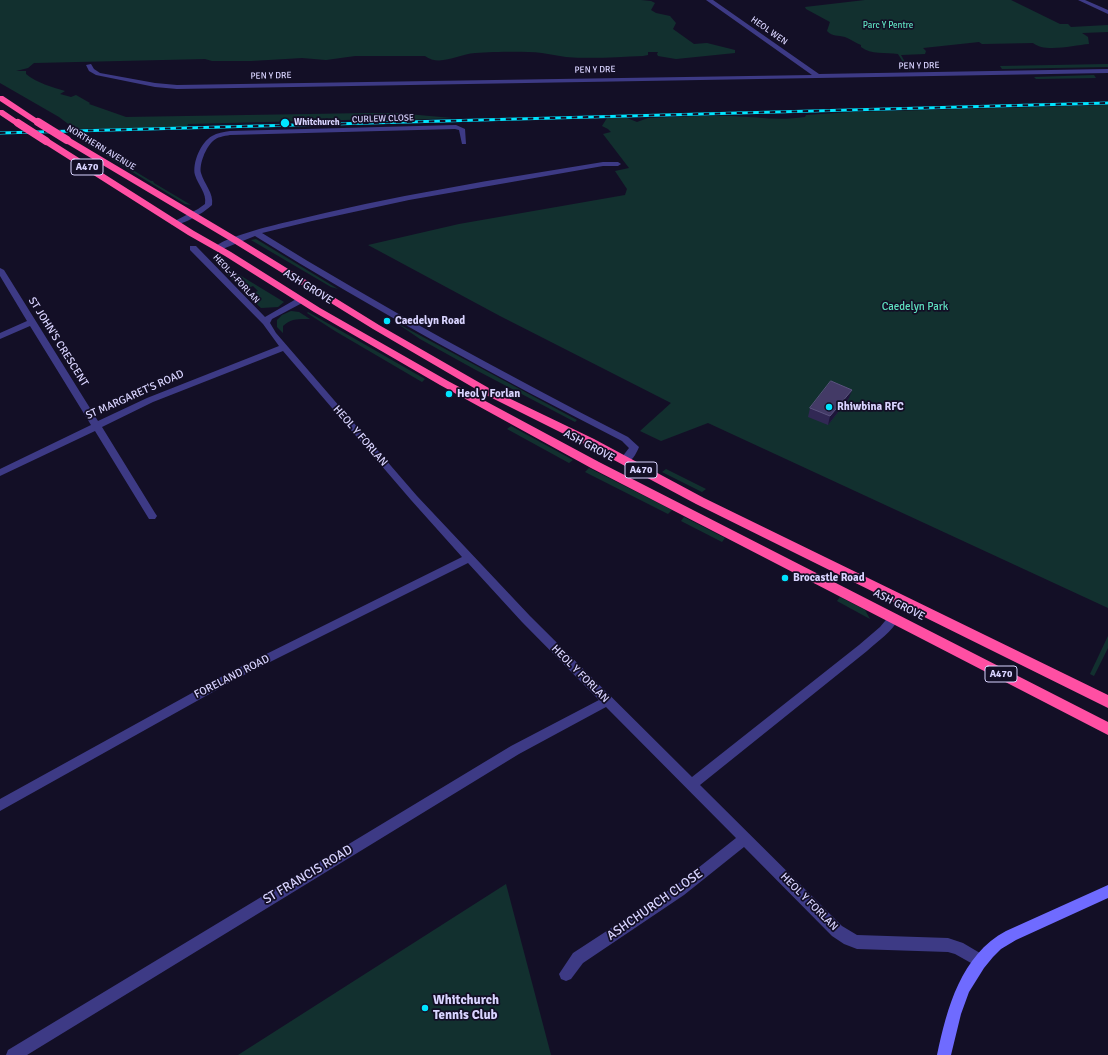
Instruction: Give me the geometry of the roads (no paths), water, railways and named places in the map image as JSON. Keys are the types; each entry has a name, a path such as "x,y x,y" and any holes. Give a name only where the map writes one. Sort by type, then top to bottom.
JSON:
{"highway":[{"name":"NORTHERN AVENUE","path":"0,98 193,215"},
{"name":"A470","path":"0,112 175,223"},
{"name":"ASH GROVE","path":"193,215 466,379 700,501 852,578 1108,702"},
{"name":"ASH GROVE","path":"175,223 365,338 515,422 1108,729"}],"street":[{"name":"HEOL WEN","path":"709,0 819,77"},
{"path":"1081,0 1108,12"},
{"name":"PEN Y DRE","path":"88,65 91,70 98,74 155,85 177,87 568,79 819,77 1108,71"},
{"name":"CURLEW CLOSE","path":"175,223 204,209 209,202 209,198 198,176 197,168 207,141 216,136 230,133 456,127 462,129 464,143"},
{"path":"217,248 235,240 284,225 418,195 603,164 618,164"},
{"name":"ASH GROVE","path":"256,233 308,266 401,320 626,439 634,447 631,454 624,461"},
{"name":"HEOL-Y-FORLAN","path":"193,248 266,324"},
{"name":"ST JOHN'S CRESCENT","path":"0,270 152,516"},
{"path":"266,324 271,316 301,300"},
{"path":"0,336 32,322"},
{"name":"HEOL Y FORLAN","path":"266,324 414,498 526,619 837,931 849,939 857,942 948,945 958,948 980,961"},
{"name":"ST MARGARET'S ROAD","path":"0,473 96,425 177,388 284,347"},
{"name":"FORELAND ROAD","path":"0,805 234,675 469,558"},
{"path":"691,785 863,648 884,630 894,618"},
{"name":"ST FRANCIS ROAD","path":"13,1055 508,754 607,701"},
{"name":"ASHCHURCH CLOSE","path":"566,974 578,958 700,875 745,838"},
{"path":"944,1055 950,1026 958,1000 968,979 980,961 995,945 1012,935 1108,891"}],"railway":[{"path":"0,133 1108,103"}],"place":[{"name":"Whitchurch","path":"285,123"},
{"name":"Caedelyn Road","path":"387,321"},
{"name":"Heol y Forlan","path":"449,394"},
{"name":"Rhiwbina RFC","path":"829,407"},
{"name":"Brocastle Road","path":"785,578"},
{"name":"Whitchurch Tennis Club","path":"425,1008"}],"park label":[{"name":"Parc Y Pentre","path":"888,26"},
{"name":"Caedelyn Park","path":"915,307"}]}
